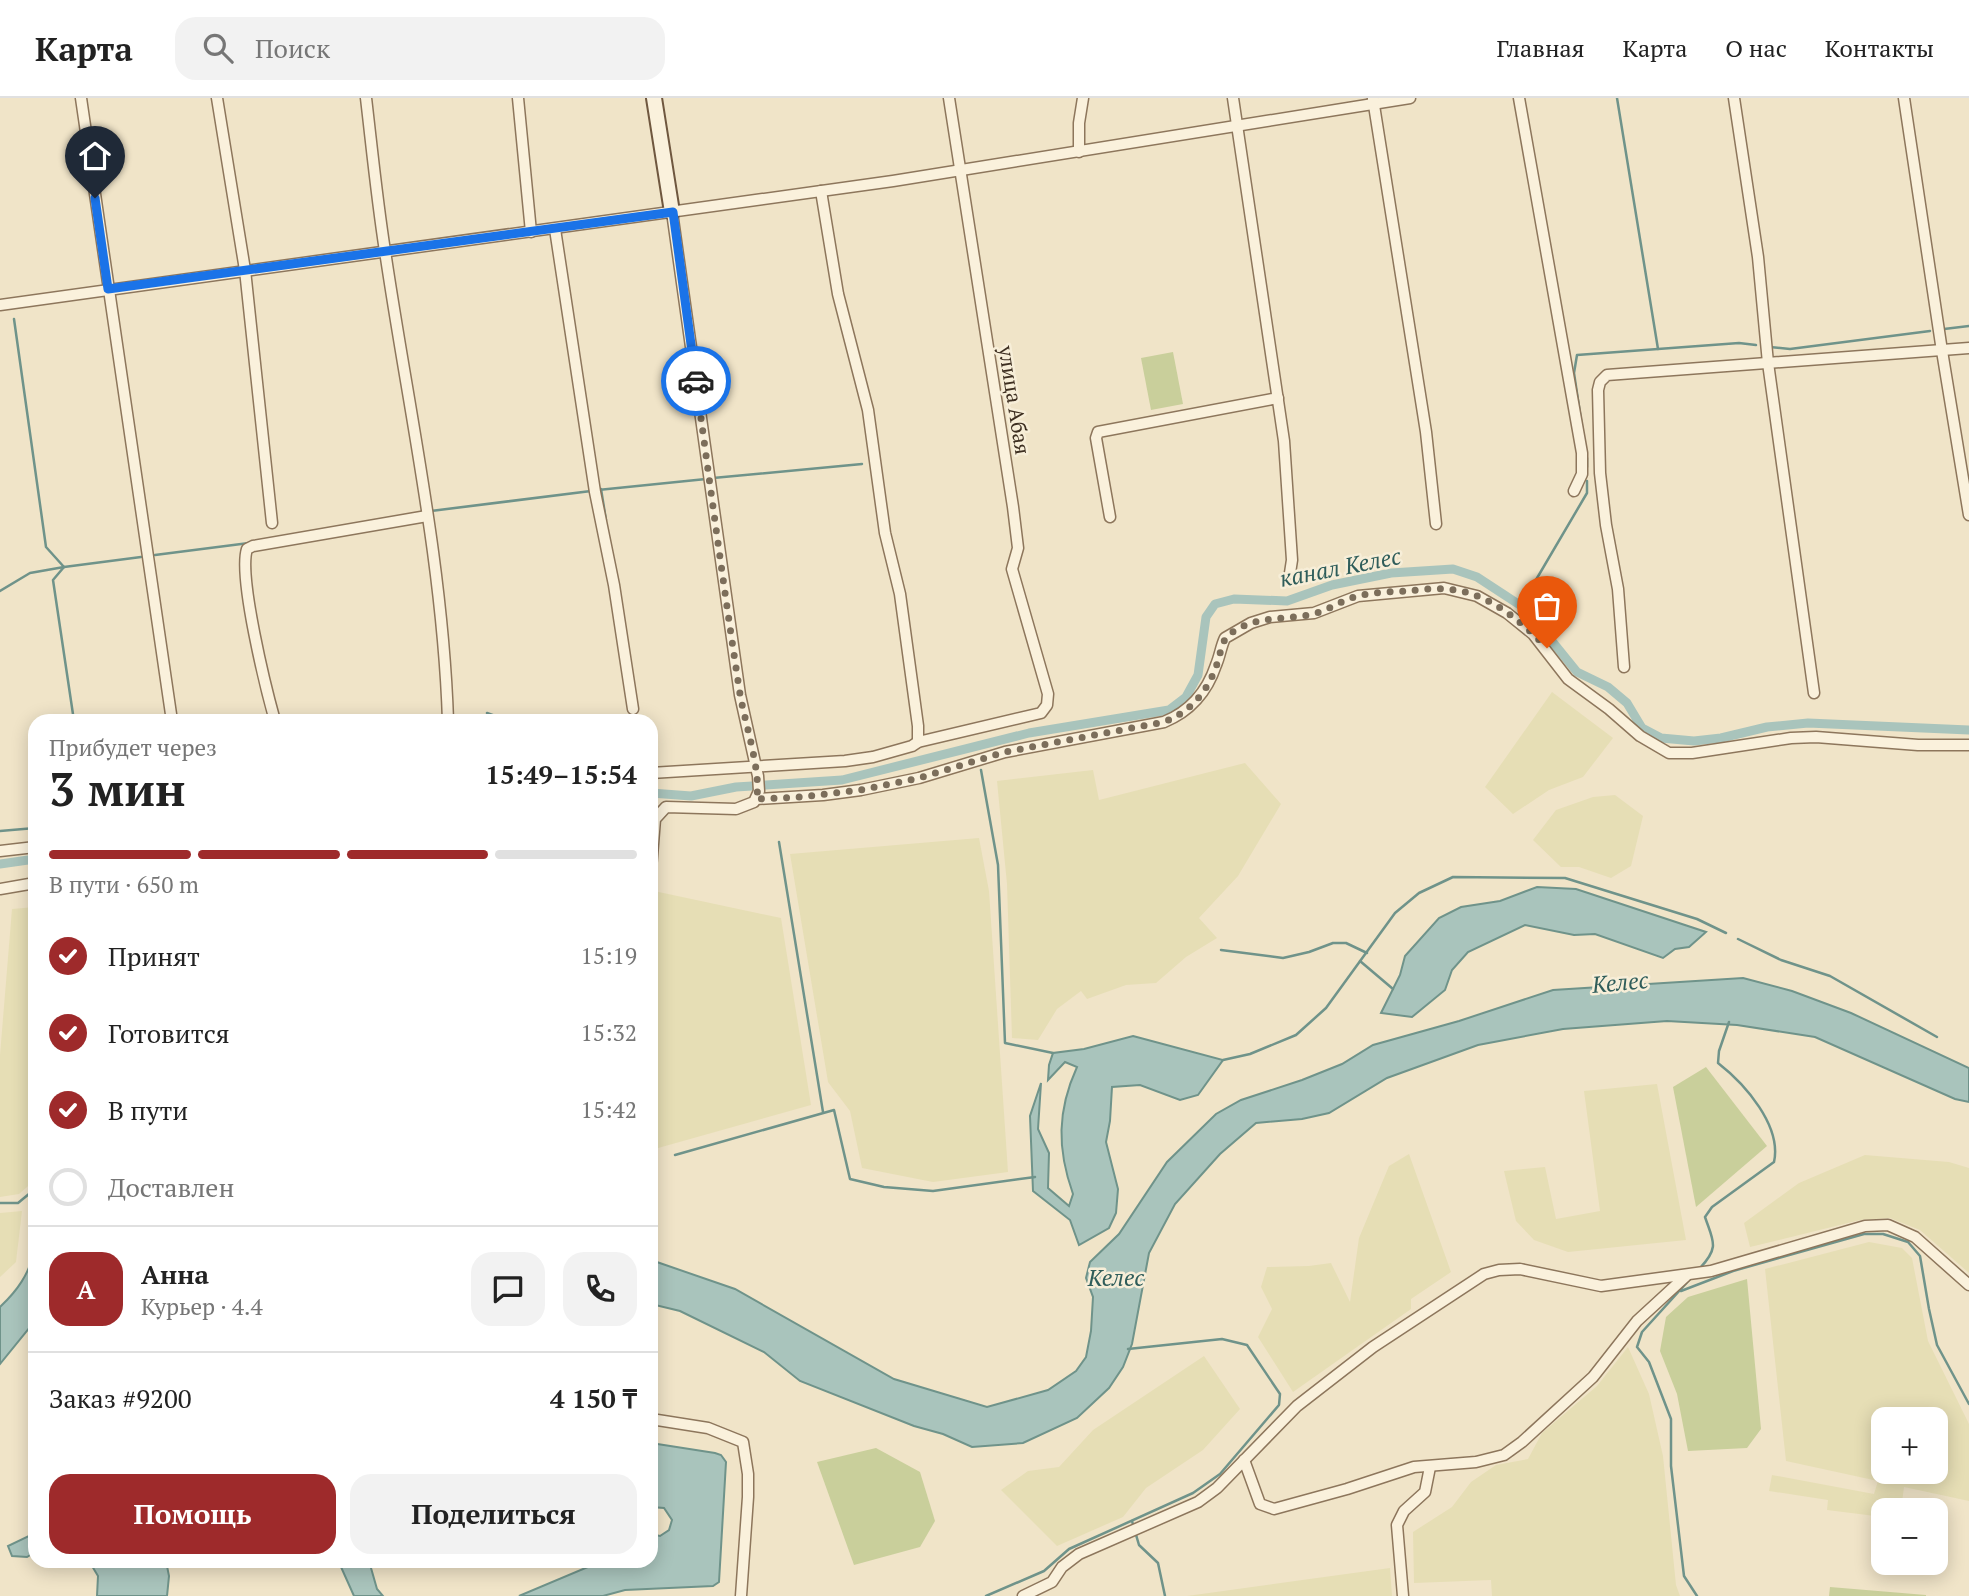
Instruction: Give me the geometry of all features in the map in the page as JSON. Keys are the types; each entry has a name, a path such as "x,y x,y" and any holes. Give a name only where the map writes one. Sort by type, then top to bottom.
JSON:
{"main road":[{"path":"654,98 673,212"}],"street":[{"path":"81,98 171,714"},
{"path":"217,98 245,270 272,523"},
{"path":"366,98 385,251 427,512 441,628 447,714"},
{"path":"518,98 531,232"},
{"name":"улица Абая","path":"918,742 1041,713 1048,703 1048,694 1012,569 1018,554 1017,535 949,98"},
{"path":"1080,152 1079,123 1083,98"},
{"path":"1233,98 1278,398 1287,484 1292,560 1290,573"},
{"path":"0,305 961,171 1237,127 1373,101 1410,98"},
{"path":"1519,98 1577,415 1582,474 1574,491"},
{"path":"1734,98 1758,257 1768,363 1814,693"},
{"path":"1904,98 1941,351 1969,515"},
{"path":"1373,101 1418,382 1436,524"},
{"path":"658,773 757,771 845,761 873,757 918,742 900,594 885,533 868,410 838,294 821,191"},
{"path":"658,806 736,808 750,805 758,795 757,771 740,695 673,212"},
{"path":"555,229 595,489 612,574 633,709"},
{"path":"1624,667 1618,589 1600,473 1598,400 1602,377 1969,348"},
{"path":"1110,517 1098,432 1278,398"},
{"path":"1582,474 1600,473"},
{"path":"273,714 253,623 246,575 247,549 427,512"},
{"path":"758,795 812,796 861,790 919,778 1005,752 1164,722 1181,714 1202,695 1209,685 1225,638 1251,623 1270,617 1314,614 1358,596 1444,589 1477,596 1507,613 1534,634 1568,679 1640,736 1670,753 1692,753 1791,738 1816,737 1918,745 1969,745"},
{"path":"658,816 666,807"},
{"path":"0,851 28,848"},
{"path":"0,889 28,884"},
{"path":"1023,1596 1052,1582 1062,1567 1079,1554 1198,1502 1217,1488 1297,1406 1373,1347 1484,1274 1520,1269 1601,1286 1686,1276 1866,1226 1888,1225 1915,1237 1969,1285"},
{"path":"1244,1460 1260,1504 1274,1509 1347,1489 1414,1466 1476,1462 1504,1455 1593,1377 1637,1321 1686,1276"},
{"path":"658,1420 708,1428 743,1442 748,1497 739,1593"},
{"path":"1403,1596 1397,1525 1404,1511 1425,1492 1430,1467"}],"shaded area":[{"path":"1552,692 1613,738 1583,777 1549,790 1513,814 1485,787"},
{"path":"1245,763 1281,804 1238,876 1199,918 1217,938 1186,957 1156,983 1126,985 1087,999 1081,991 1057,1009 1038,1040 1012,1038 1007,884 997,781 1093,770 1099,800"},
{"path":"1615,795 1643,816 1631,866 1611,878 1579,867 1561,867 1533,840 1556,810 1593,797"},
{"path":"979,838 989,891 1008,1172 933,1182 862,1168 850,1111 828,1082 790,854"},
{"path":"658,892 781,918 811,1105 658,1148"},
{"path":"28,908 28,1186 19,1194 0,1197 0,1055 12,909"},
{"path":"1657,1084 1686,1240 1568,1252 1534,1240 1516,1221 1504,1171 1545,1167 1556,1219 1600,1211 1584,1091"},
{"path":"1409,1154 1451,1272 1411,1299 1411,1309 1293,1392 1258,1337 1272,1309 1261,1287 1267,1267 1331,1263 1350,1302 1359,1238 1389,1166"},
{"path":"1865,1155 1949,1162 1969,1168 1969,1273 1920,1230 1890,1218 1860,1220 1750,1247 1744,1223 1799,1183"},
{"path":"22,1211 16,1262 0,1277 0,1213"},
{"path":"1869,1242 1902,1248 1912,1258 1928,1341 1969,1424 1969,1501 1904,1487 1903,1498 1871,1498 1871,1516 1827,1510 1828,1500 1769,1491 1772,1475 1874,1494 1877,1484 1948,1484 1948,1407 1871,1407 1871,1479 1786,1461 1765,1269"},
{"path":"1628,1347 1649,1394 1663,1456 1676,1585 1680,1596 1492,1596 1491,1580 1414,1583 1413,1532 1452,1507 1471,1482 1496,1465 1528,1459 1542,1433 1597,1386"},
{"path":"1204,1356 1240,1409 1203,1450 1146,1488 1123,1517 1057,1546 1001,1490 1028,1471 1059,1467 1093,1430"},
{"path":"1390,1568 1392,1596 1187,1596 1295,1581"}],"green space":[{"path":"1173,352 1183,404 1151,410 1141,358"},
{"path":"1706,1067 1767,1146 1696,1207 1673,1087"},
{"path":"1747,1279 1761,1429 1747,1448 1688,1451 1677,1394 1660,1351 1666,1317 1688,1297"},
{"path":"876,1448 920,1472 935,1521 920,1547 854,1565 817,1462"},
{"path":"1830,1587 1926,1595 1926,1596 1829,1596"}],"water":[{"path":"1537,887 1576,889 1706,932 1689,947 1675,949 1663,958 1595,934 1574,935 1525,925 1468,952 1452,970 1445,990 1412,1017 1381,1013 1400,975 1405,956 1439,918 1461,907 1500,901"},
{"name":"Келес","path":"1743,978 1792,991 1851,1013 1969,1068 1969,1102 1955,1099 1815,1037 1737,1025 1667,1021 1563,1029 1478,1045 1387,1078 1329,1113 1302,1119 1256,1123 1220,1154 1175,1204 1149,1253 1132,1344 1123,1367 1109,1388 1077,1418 1023,1443 972,1447 943,1434 914,1426 800,1381 764,1352 680,1311 658,1306 658,1262 735,1289 894,1379 987,1407 1048,1390 1076,1371 1086,1357 1093,1297 1086,1278 1090,1262 1119,1234 1167,1162 1216,1114 1241,1100 1342,1064 1373,1045 1459,1021 1553,990"},
{"path":"1133,1036 1223,1060 1198,1095 1180,1100 1140,1085 1112,1087 1106,1142 1118,1189 1116,1213 1109,1228 1079,1245 1070,1220 1033,1191 1030,1116 1041,1083 1038,1129 1049,1153 1048,1188 1069,1206 1073,1194 1064,1161 1062,1130 1066,1099 1077,1067 1065,1062 1048,1080 1053,1053 1084,1049"},
{"path":"28,1269 28,1330 0,1364 0,1307 22,1282"},
{"path":"658,1444 721,1455 726,1462 719,1582 713,1586 625,1590 603,1596 519,1596 585,1568 658,1568 658,1536 669,1530 672,1520 664,1508 658,1508"},
{"path":"28,1536 28,1556 12,1556 8,1546"},
{"path":"93,1568 167,1568 167,1596 97,1596 98,1576"},
{"path":"341,1568 371,1568 377,1589 383,1596 354,1596"}],"waterway":[{"path":"1617,98 1658,349"},
{"path":"14,319 46,547 64,567"},
{"path":"1944,329 1969,326"},
{"path":"1770,347 1790,349 1930,331"},
{"path":"1582,427 1574,373 1577,355 1739,343 1756,345"},
{"path":"1587,458 1587,467"},
{"path":"713,478 862,464"},
{"path":"598,490 706,479"},
{"path":"1526,609 1530,590 1587,493 1587,481"},
{"path":"601,489 606,520"},
{"path":"431,511 591,491"},
{"path":"155,555 249,543"},
{"path":"73,714 53,580 64,567 141,557"},
{"path":"0,591 30,573 64,567"},
{"name":"канал Келес","path":"658,794 691,796 736,787 842,780 1029,733 1169,710 1186,697 1198,675 1206,617 1215,604 1234,599 1287,601 1332,585 1391,573 1453,569 1477,577 1526,609 1577,672 1608,687 1627,703 1642,728 1661,738 1694,741 1721,738 1767,727 1808,723 1969,730"},
{"path":"981,770 998,865 1005,1043 1053,1053"},
{"path":"0,831 28,829"},
{"path":"779,842 823,1112"},
{"name":"канал Келес","path":"0,864 28,860"},
{"path":"1223,1060 1250,1054 1296,1035 1326,1008 1395,913 1419,893 1453,877 1565,878 1697,919 1726,933"},
{"path":"1738,939 1781,960 1830,976 1937,1037"},
{"path":"1221,950 1283,958 1333,943 1346,943 1367,953"},
{"path":"1360,961 1393,989"},
{"path":"1700,1268 1710,1255 1713,1244 1705,1217 1712,1207 1774,1162 1775,1148 1767,1120 1750,1094 1718,1063 1719,1051 1729,1022"},
{"path":"675,1155 834,1110 850,1179 884,1187 933,1191 1035,1177"},
{"path":"0,1203 18,1203 28,1195"},
{"path":"1681,1291 1733,1271 1864,1234 1883,1234 1908,1242 1920,1256 1937,1345 1969,1404"},
{"path":"1691,1278 1642,1332 1637,1347 1649,1362 1671,1419 1671,1466 1684,1576 1697,1596"},
{"path":"986,1596 1044,1571 1069,1549 1193,1493 1220,1474 1279,1405 1280,1394 1247,1345 1222,1339 1128,1349"},
{"path":"1132,1521 1139,1545 1158,1563 1165,1596"}],"way so far":[{"path":"696,381 740,695 758,776 759,791 756,799 861,790 919,778 1005,752 1164,722 1181,714 1202,695 1217,665 1222,643 1230,633 1270,617 1314,614 1358,596 1444,589 1463,591 1507,613 1547,648"}],"route":[{"path":"95,198 108,289 673,212 696,381"}]}
